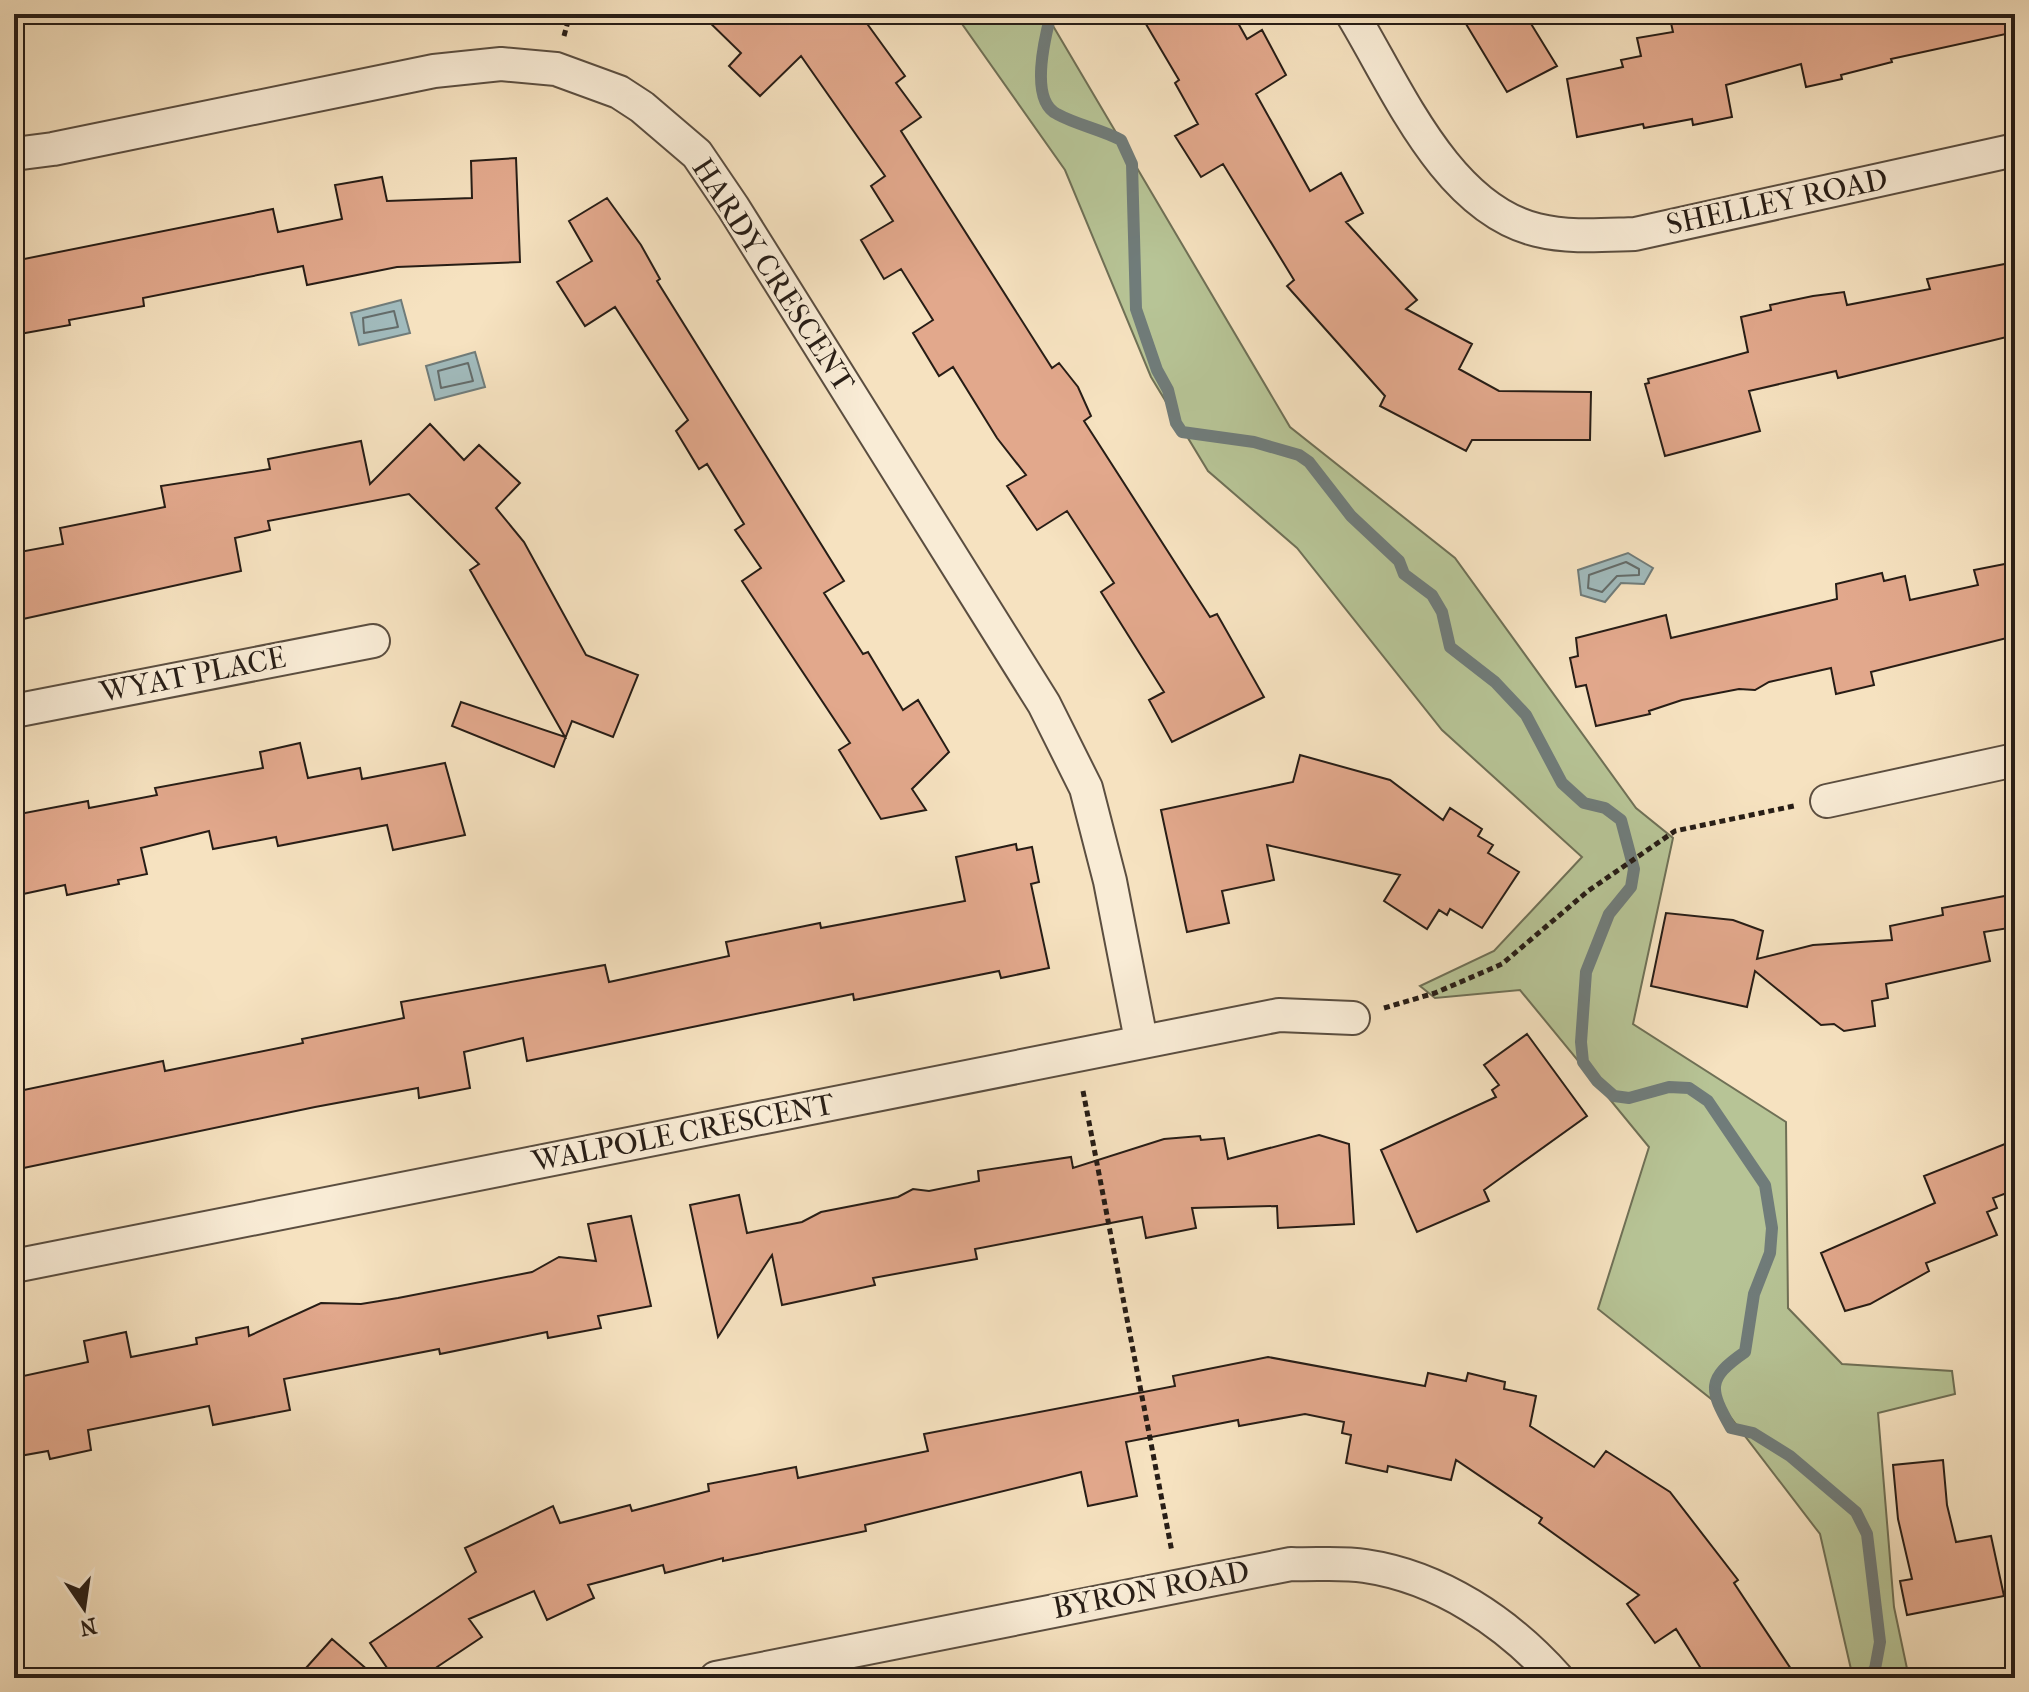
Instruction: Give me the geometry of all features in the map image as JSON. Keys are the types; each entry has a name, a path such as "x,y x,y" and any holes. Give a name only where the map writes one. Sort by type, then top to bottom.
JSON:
{"street":[{"name":"SHELLEY ROAD","path":"1352,14 1440,160 1470,196 1536,230 1585,236 1635,234 2015,150"},
{"name":"HARDY CRESCENT","path":"14,154 53,149 434,71 501,64 556,69 619,92 642,107 705,164 1044,704 1086,788 1110,881 1141,1040"},
{"name":"WYAT PLACE","path":"14,711 373,641"},
{"path":"1827,801 2015,760"},
{"name":"WALPOLE CRESCENT","path":"14,1266 1141,1040 1279,1015 1353,1018"},
{"name":"BYRON ROAD","path":"716,1678 1291,1564 1365,1566 1434,1585 1480,1611 1530,1648 1557,1678"}],"path":[{"path":"1353,1018 1435,993 1502,964 1588,891 1675,831 1827,801"},
{"path":"1076,1055 1178,1585"}],"green space":[{"path":"955,14 1046,14 1290,427 1455,558 1636,808 1673,838 1633,1024 1786,1122 1788,1308 1842,1364 1952,1371 1955,1394 1878,1413 1894,1607 1909,1678 1853,1678 1820,1534 1725,1410 1598,1309 1649,1147 1520,990 1435,998 1420,986 1494,951 1582,857 1442,730 1297,548 1208,471 1151,377 1065,170"}],"water":[{"path":"401,300 410,333 359,345 351,313"},
{"path":"475,352 485,387 435,400 426,366"},
{"path":"1628,553 1653,568 1644,584 1621,583 1605,602 1581,595 1578,570"}],"building":[{"path":"701,14 860,14 905,76 896,83 921,117 901,131 1052,368 1059,363 1078,387 1091,416 1084,421 1210,617 1217,614 1264,697 1172,742 1149,700 1164,692 1101,592 1114,583 1067,511 1037,530 1007,486 1026,475 997,438 953,367 939,376 913,333 933,320 901,269 884,279 861,240 893,221 871,186 885,176 801,56 760,96 729,66 741,53"},
{"path":"1140,14 1233,14 1247,39 1262,30 1286,75 1256,94 1310,191 1341,173 1363,213 1346,222 1417,300 1406,309 1472,344 1459,369 1499,391 1591,392 1590,440 1472,440 1466,451 1380,406 1385,396 1287,286 1294,280 1223,164 1201,177 1175,136 1198,124 1175,83 1179,80"},
{"path":"1460,14 1525,14 1557,66 1507,92"},
{"path":"1669,14 2015,14 2015,32 1891,59 1892,62 1841,75 1842,79 1806,87 1801,64 1726,85 1732,117 1693,125 1692,119 1644,128 1643,124 1577,137 1567,79 1623,67 1621,60 1641,56 1637,38 1673,32"},
{"path":"516,158 520,262 397,267 307,285 303,266 143,298 144,306 69,320 70,325 14,335 14,261 273,209 278,232 342,219 335,185 382,177 387,201 472,198 471,161"},
{"path":"607,198 641,245 660,279 657,281 844,581 824,593 863,654 868,652 903,710 918,700 949,752 912,789 926,810 881,819 839,750 850,743 742,581 761,568 735,530 744,524 707,464 699,469 676,431 688,420 615,307 585,326 557,282 592,261 569,221"},
{"path":"2015,262 2015,335 1838,378 1836,371 1749,391 1760,431 1665,456 1645,384 1649,383 1648,379 1748,352 1741,317 1771,310 1770,305 1813,296 1844,292 1847,305 1930,289 1927,279"},
{"path":"430,424 464,460 479,445 520,483 496,508 524,542 586,655 638,675 613,737 572,721 554,767 452,726 461,702 565,737 470,570 479,564 409,494 268,521 270,530 235,538 241,571 14,621 14,553 63,544 60,528 165,507 161,486 270,469 268,459 361,441 370,484"},
{"path":"2015,562 2015,636 1871,672 1874,685 1836,694 1831,668 1769,682 1755,690 1739,689 1682,700 1649,711 1650,714 1596,726 1586,685 1576,687 1570,658 1578,656 1576,638 1666,615 1671,638 1837,599 1836,584 1882,573 1884,581 1905,576 1910,600 1978,585 1974,570"},
{"path":"300,743 308,778 360,768 362,779 445,763 465,835 393,850 387,825 278,846 276,837 213,849 209,831 141,848 147,874 118,880 119,884 67,895 65,885 14,896 14,815 88,801 89,808 157,795 155,788 263,768 260,752"},
{"path":"1300,755 1390,780 1443,820 1450,808 1482,829 1478,836 1493,845 1488,853 1519,872 1482,928 1450,909 1447,915 1439,910 1427,929 1384,901 1400,875 1267,845 1274,880 1222,891 1229,923 1187,932 1161,810 1293,782"},
{"path":"1016,844 1017,850 1032,847 1039,882 1031,884 1049,968 1001,978 999,971 854,1000 853,994 527,1061 523,1038 464,1052 470,1088 419,1098 418,1088 14,1170 14,1092 163,1061 165,1071 303,1043 302,1039 404,1018 401,1002 605,965 609,982 729,956 726,942 820,923 821,928 965,901 956,857"},
{"path":"2015,894 2015,927 1984,932 1990,961 1886,984 1888,998 1872,1001 1875,1026 1844,1031 1834,1024 1821,1025 1755,971 1747,1007 1651,986 1666,913 1733,920 1763,931 1757,959 1813,945 1892,940 1890,926 1943,915 1942,908"},
{"path":"1527,1034 1587,1116 1484,1190 1489,1201 1417,1232 1381,1150 1496,1097 1492,1090 1499,1085 1484,1065"},
{"path":"1319,1135 1349,1144 1354,1224 1278,1228 1277,1206 1192,1208 1196,1228 1146,1238 1142,1217 975,1249 977,1259 873,1278 875,1285 782,1305 772,1255 718,1337 690,1205 739,1195 747,1233 802,1222 821,1212 898,1197 913,1189 929,1191 979,1181 978,1171 1071,1157 1073,1168 1164,1139 1224,1138 1228,1159"},
{"path":"2015,1140 2015,1190 1993,1198 1997,1208 1987,1212 1997,1235 1926,1263 1929,1271 1870,1304 1845,1311 1821,1253 1935,1203 1924,1176"},
{"path":"631,1216 651,1306 598,1316 601,1328 548,1338 547,1332 440,1354 439,1349 284,1379 290,1410 213,1425 209,1406 88,1430 91,1450 50,1459 48,1451 14,1457 14,1378 88,1362 84,1341 126,1332 131,1357 197,1344 196,1338 248,1327 249,1336 321,1303 361,1304 398,1298 532,1272 559,1257 596,1261 588,1224"},
{"path":"1268,1357 1425,1386 1428,1373 1466,1381 1468,1373 1505,1382 1504,1389 1536,1396 1530,1426 1594,1467 1606,1451 1670,1492 1738,1580 1734,1583 1797,1678 1707,1678 1676,1629 1655,1643 1627,1604 1639,1595 1539,1523 1542,1518 1456,1460 1451,1480 1388,1466 1387,1472 1346,1463 1351,1435 1342,1433 1344,1422 1305,1414 1239,1426 1238,1420 1126,1442 1137,1496 1088,1506 1081,1472 865,1525 866,1531 723,1561 723,1558 665,1573 663,1565 588,1585 594,1598 547,1620 534,1591 469,1619 482,1637 437,1667 443,1678 394,1678 370,1643 476,1572 465,1548 553,1506 560,1523 630,1505 632,1511 709,1491 708,1484 796,1467 798,1478 928,1451 924,1434 1175,1386 1173,1376"},
{"path":"1943,1460 1947,1505 1956,1542 1991,1536 2004,1596 1907,1615 1900,1581 1912,1579 1898,1519 1893,1465"},
{"path":"332,1639 377,1678 297,1678"}],"waterway":[{"path":"1051,14 1041,67 1043,96 1048,107 1065,118 1121,140 1132,164 1136,309 1157,370 1168,390 1176,423 1182,432 1254,442 1299,455 1309,462 1351,516 1399,561 1404,574 1432,595 1442,612 1450,647 1495,682 1526,715 1562,783 1584,803 1605,808 1621,820 1634,869 1631,887 1609,914 1586,972 1581,1042 1583,1062 1597,1081 1614,1096 1629,1098 1669,1087 1689,1088 1708,1101 1765,1185 1772,1228 1770,1253 1754,1294 1745,1352 1723,1370 1715,1386 1715,1394 1731,1428 1753,1433 1790,1456 1856,1512 1867,1534 1880,1642 1875,1669 1866,1678"}]}
